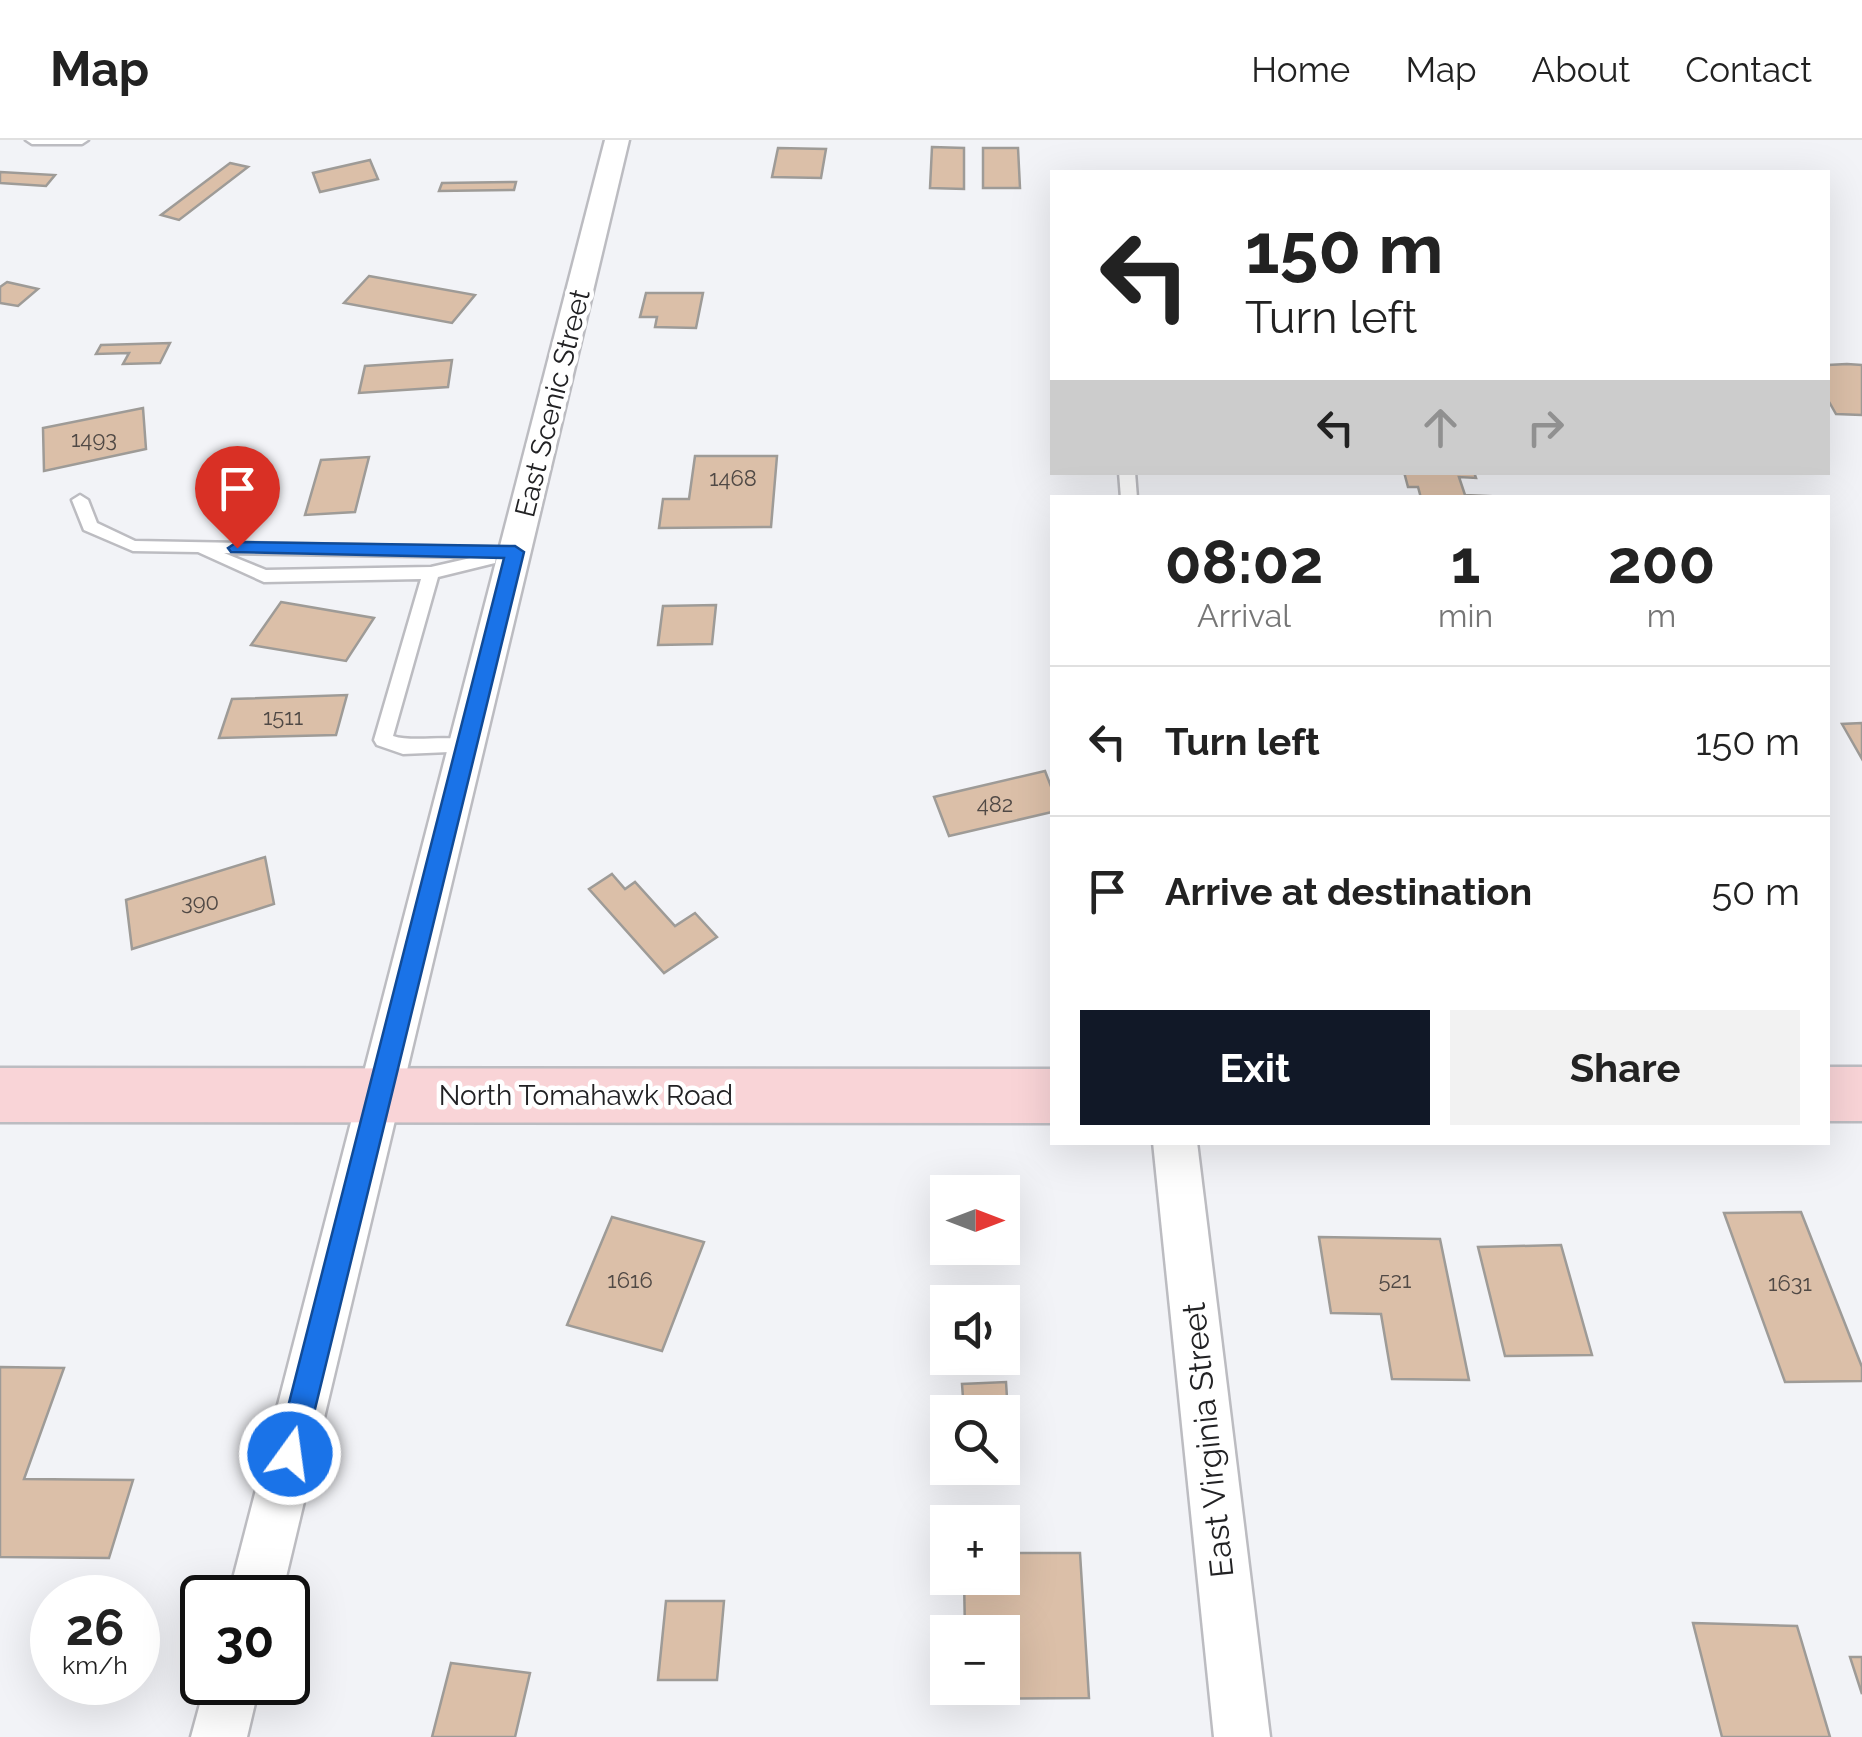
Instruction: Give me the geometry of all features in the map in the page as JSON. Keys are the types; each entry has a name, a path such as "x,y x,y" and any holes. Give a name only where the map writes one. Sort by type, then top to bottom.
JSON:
{"street":[{"name":"East Scenic Street","path":"260,1575 617,140"},
{"path":"1830,1094 1862,1094"},
{"name":"North Tomahawk Road","path":"0,1095 1050,1096"},
{"name":"East Virginia Street","path":"1175,1145 1242,1737"},
{"path":"219,1737 227,1705"}],"lane":[{"path":"32,140 82,140"},
{"path":"80,500 90,526 133,546 515,552"},
{"path":"197,547 264,576 431,573 515,552"},
{"path":"431,573 383,740 403,748 467,746"}],"building":[{"path":"932,147 964,148 964,189 930,188"},
{"path":"778,148 826,149 821,178 772,177"},
{"path":"983,148 1018,148 1020,188 983,188"},
{"path":"370,160 378,179 320,192 313,173"},
{"path":"230,163 248,167 179,220 161,215"},
{"path":"0,172 55,175 46,186 0,183"},
{"path":"516,182 514,190 439,191 442,183"},
{"path":"369,276 475,295 452,323 344,303"},
{"path":"7,282 38,289 18,306 0,303 0,287"},
{"path":"646,293 703,293 696,328 655,327 657,317 640,317"},
{"path":"170,343 160,363 123,364 129,353 96,354 101,345"},
{"path":"452,360 448,387 359,393 365,366"},
{"path":"1830,365 1862,365 1862,415 1836,414 1830,404"},
{"path":"143,408 146,449 44,471 43,428"},
{"path":"695,456 777,456 771,527 659,528 663,499 689,499"},
{"path":"369,457 355,512 305,515 321,460"},
{"path":"1405,475 1475,475 1476,478 1459,477 1465,495 1420,495 1418,487 1408,487"},
{"path":"281,602 374,618 346,661 251,645"},
{"path":"716,605 712,644 658,645 663,606"},
{"path":"347,695 336,735 219,738 232,699"},
{"path":"1862,723 1862,759 1842,724"},
{"path":"1045,771 1050,784 1050,812 949,836 934,797"},
{"path":"265,857 274,904 132,949 126,900"},
{"path":"612,874 625,889 635,882 675,926 695,913 717,937 664,973 589,889"},
{"path":"1801,1212 1862,1367 1862,1381 1785,1382 1724,1213"},
{"path":"612,1217 704,1242 662,1351 567,1325"},
{"path":"1319,1237 1440,1239 1469,1380 1392,1379 1381,1314 1331,1313"},
{"path":"1561,1245 1592,1355 1505,1356 1478,1247"},
{"path":"0,1367 64,1368 24,1479 133,1480 109,1558 0,1557"},
{"path":"1006,1382 1007,1395 963,1395 962,1384"},
{"path":"1020,1553 1080,1553 1089,1698 1020,1699 1020,1615 965,1615 964,1595 1020,1595"},
{"path":"666,1601 724,1601 717,1680 658,1680"},
{"path":"1693,1623 1797,1626 1830,1737 1722,1737"},
{"path":"1850,1657 1862,1657 1862,1694"},
{"path":"451,1663 530,1673 515,1737 432,1737"}],"route":[{"path":"237,548 515,552 290,1454"}]}
